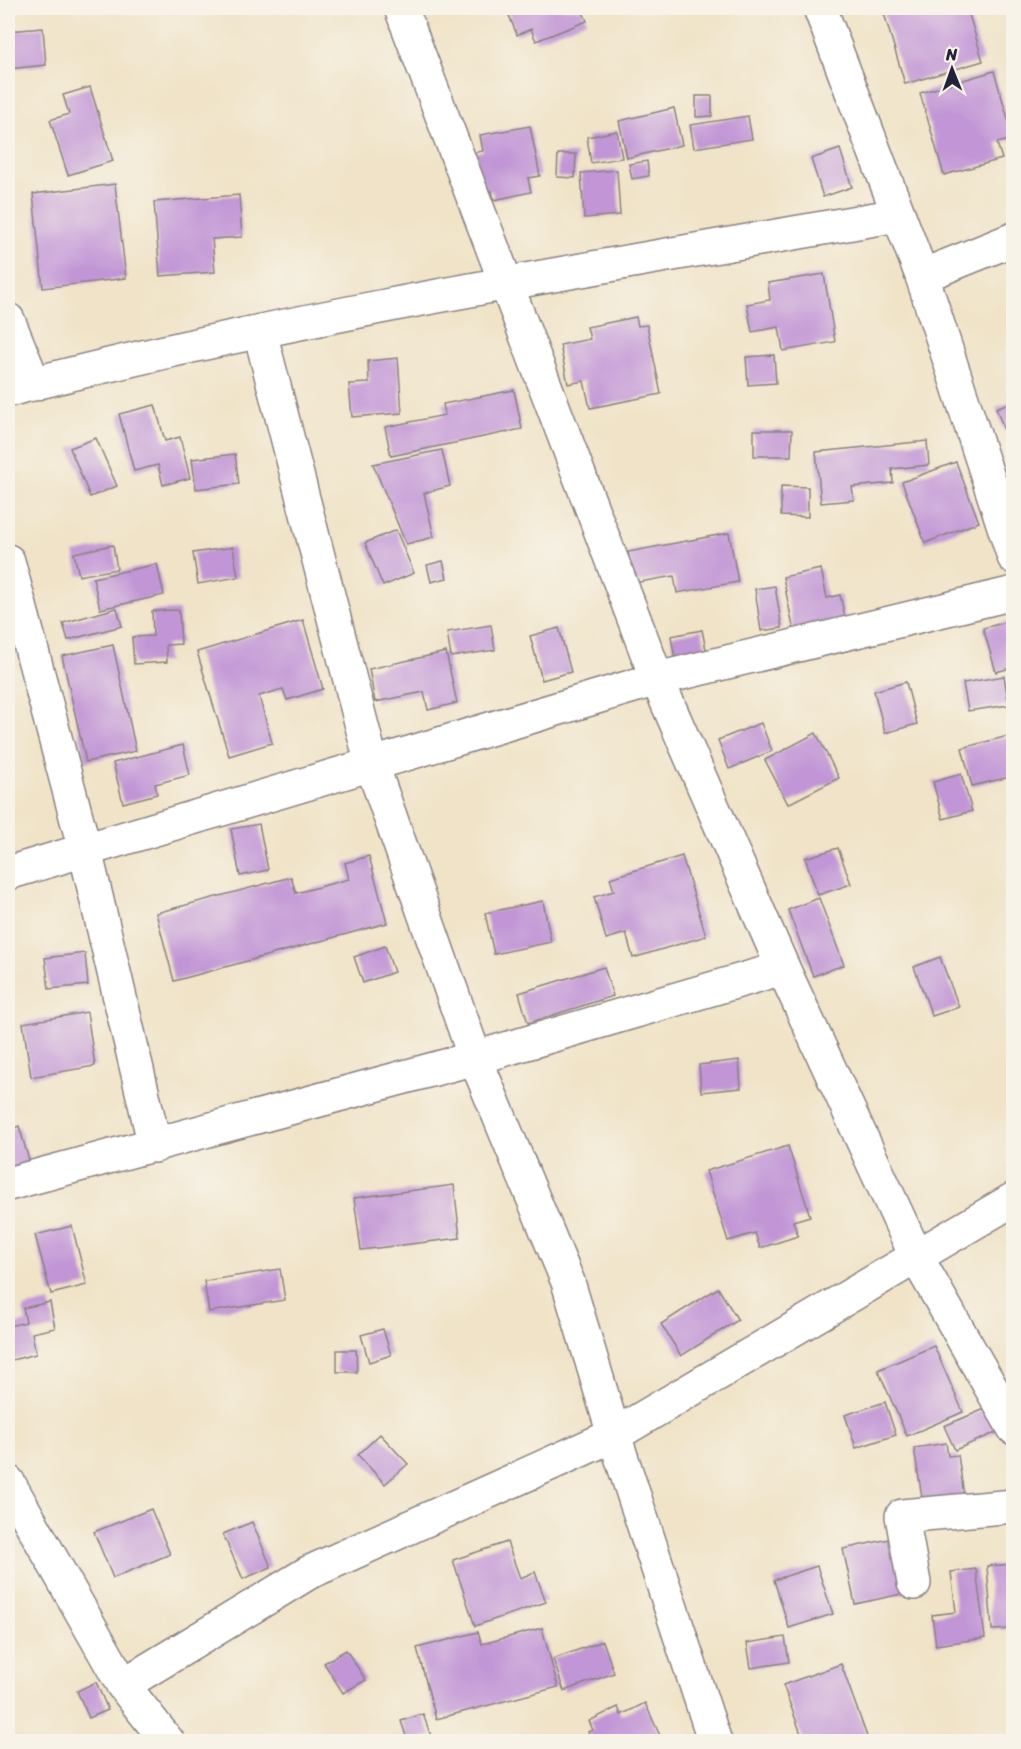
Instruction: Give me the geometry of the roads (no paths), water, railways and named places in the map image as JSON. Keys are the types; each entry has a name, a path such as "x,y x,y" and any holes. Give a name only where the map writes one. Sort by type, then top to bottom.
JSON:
{"street":[{"path":"400,8 657,679 783,968 916,1258 1014,1428"},
{"path":"820,8 922,276 1014,557"},
{"path":"8,320 21,387 260,332 507,284 898,215"},
{"path":"922,276 1014,239"},
{"path":"260,332 372,765 474,1058 568,1282 614,1435 715,1742"},
{"path":"8,561 85,850 155,1146"},
{"path":"8,873 657,679 1014,593"},
{"path":"8,1184 474,1058 783,968"},
{"path":"123,1685 308,1573 614,1435 1014,1199"},
{"path":"10,1496 123,1685 168,1742"},
{"path":"914,1583 902,1516 1014,1506"}]}
